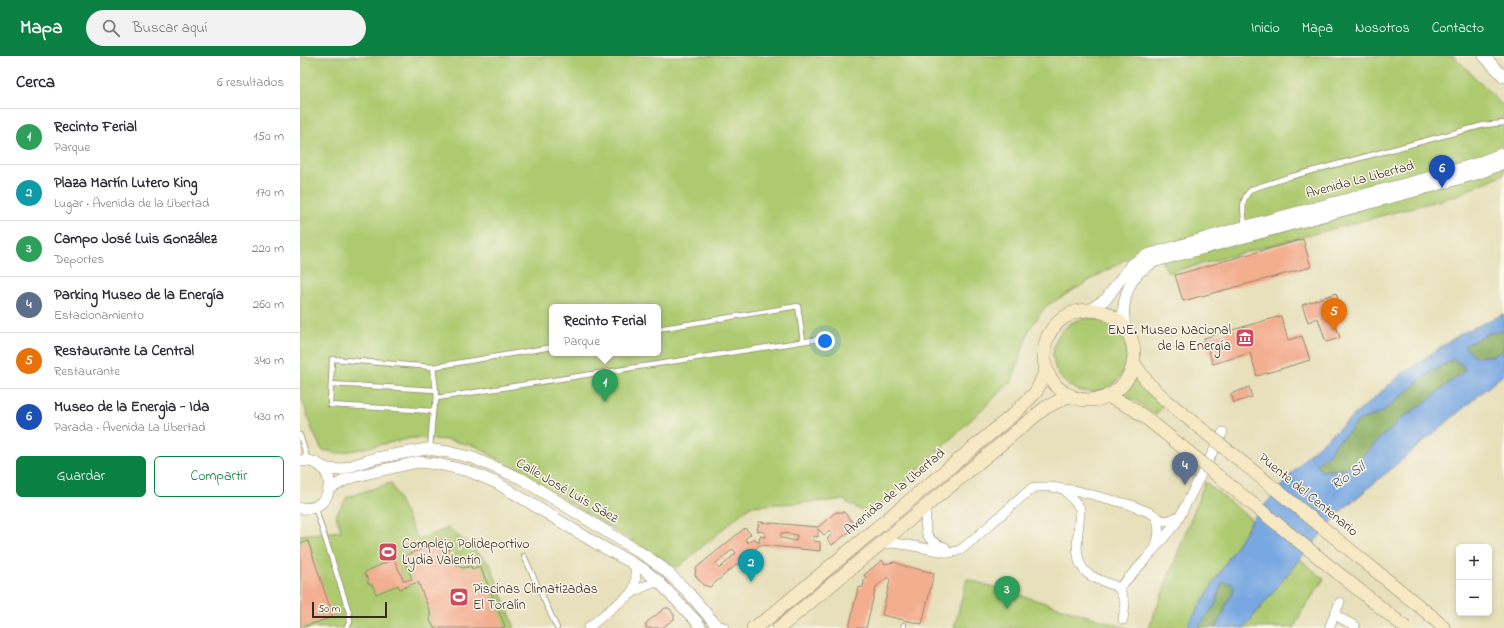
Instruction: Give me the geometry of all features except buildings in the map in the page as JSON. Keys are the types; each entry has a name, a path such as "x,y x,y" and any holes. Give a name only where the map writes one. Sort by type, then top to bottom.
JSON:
{"main road":[{"path":"1089,310 1098,311 1118,321 1127,332 1132,344 1133,362 1125,381 1120,387 1107,396 1089,400 1077,398 1056,386 1046,370 1044,351 1046,340 1057,323 1069,314 1089,310"},
{"name":"Puente del Centenario","path":"1133,362 1149,384 1167,401 1444,628"},
{"name":"Avenida de la Libertad","path":"753,628 767,619 1015,413 1036,392 1046,370"},
{"path":"779,628 1030,420 1045,408 1070,395"},
{"path":"1107,396 1132,408 1150,421 1406,628"}],"street":[{"path":"1484,56 1504,77"},
{"name":"Avenida La Libertad","path":"1247,231 1478,163 1504,153"},
{"name":"Avenida La Libertad","path":"1247,231 1480,173 1504,163"},
{"path":"1089,310 1106,299 1131,264 1147,255 1247,231"},
{"path":"1127,332 1123,318 1124,304 1138,273 1153,262 1247,231"},
{"path":"1119,588 1147,558 1177,522 1223,432"},
{"name":"Calle José Luis Sáez","path":"304,461 328,469 340,470 390,455 430,449 473,458 522,479 649,558 664,569 687,591 717,626 723,628"},
{"name":"Calle José Luis Sáez","path":"329,489 347,479 418,462 438,464 468,471 497,483 634,565 659,582 701,628"},
{"path":"306,510 322,503 327,497 329,489 328,476 321,466"},
{"path":"878,545 893,543 950,552 960,550 1032,488 1042,486 1064,489 1131,505 1151,513 1161,520 1167,521 1180,516"},
{"path":"1064,489 1078,506 1080,514 1077,556 1080,565 1088,574 1119,588 1125,603 1123,620"},
{"path":"1078,506 1085,498 1091,495"},
{"path":"927,505 925,530 931,541 945,547 965,547"},
{"path":"1156,517 1159,524 1156,547"},
{"path":"629,596 634,588 637,576 634,565"},
{"path":"588,628 629,596 651,583 659,582"},
{"path":"1329,628 1340,602"},
{"path":"1335,615 1354,626 1354,628"}],"lane":[{"path":"1247,231 1242,207 1243,200 1247,193 1252,189 1484,125 1504,124"},
{"path":"661,329 798,306 803,342"},
{"path":"437,398 826,338"},
{"path":"433,411 330,405 332,359 433,367 549,348"},
{"path":"430,449 433,411 437,398 433,367"},
{"path":"331,384 436,390"},
{"path":"300,434 304,461"},
{"path":"306,510 349,612 350,622 346,628"},
{"path":"524,556 557,628"}],"green space":[{"path":"300,56 1454,56 1504,107 1504,174 1455,196 1168,273 1154,247 1133,255 1046,306 1029,330 1012,381 868,517 863,512 843,500 750,506 677,568 476,446 448,440 412,438 336,454 322,450 313,432 300,393"},
{"path":"1090,318 1104,321 1116,329 1124,341 1127,355 1124,369 1116,381 1104,389 1090,392 1076,389 1064,381 1056,369 1053,355 1056,341 1064,329 1076,321"},
{"path":"1504,330 1504,350 1495,355 1476,357 1464,346 1489,333"},
{"path":"1454,359 1463,366 1465,370 1422,405 1400,419 1358,461 1345,469 1321,471 1316,464 1329,454 1334,445 1346,435 1358,421 1381,413 1428,374"},
{"path":"1134,378 1137,379 1162,406 1156,415 1136,401 1123,395 1124,391"},
{"path":"1205,482 1252,520 1186,628 1149,628"},
{"name":"Complejo Polideportivo Lydia Valentín","path":"391,483 418,540 449,528 490,564 515,628 300,628 300,535 341,531 336,515 347,497"},
{"path":"1300,559 1324,579 1302,611 1294,628 1244,628"},
{"path":"967,579 1127,628 954,628"},
{"path":"1222,583 1231,583 1234,587 1232,595 1226,604 1224,613 1215,628 1198,628 1215,605"}],"water":[{"name":"Río Sil","path":"1504,314 1504,330 1489,333 1464,346 1476,357 1495,355 1504,350 1504,374 1341,511 1244,628 1215,628 1224,613 1226,604 1232,595 1234,587 1231,583 1222,583 1215,605 1198,628 1186,628 1252,520 1307,456 1402,374 1460,334","holes":["1454,359 1463,366 1465,370 1422,405 1400,419 1358,461 1345,469 1321,471 1317,464 1329,454 1334,445 1346,435 1358,421 1381,413 1428,374"]}],"place":[{"name":"Museo de la Energia - Ida","path":"1442,188"},
{"name":"Restaurante La Central","path":"1334,331"},
{"name":"ENE. Museo Nacional de la Energía","path":"1245,338"},
{"name":"Recinto Ferial","path":"605,402"},
{"name":"Parking Museo de la Energía","path":"1185,485"},
{"name":"Complejo Polideportivo Lydia Valentín","path":"388,552"},
{"name":"Plaza Martín Lutero King","path":"751,582"},
{"name":"Piscinas Climatizadas El Toralín","path":"459,597"},
{"name":"Campo José Luis González","path":"1007,609"}]}
